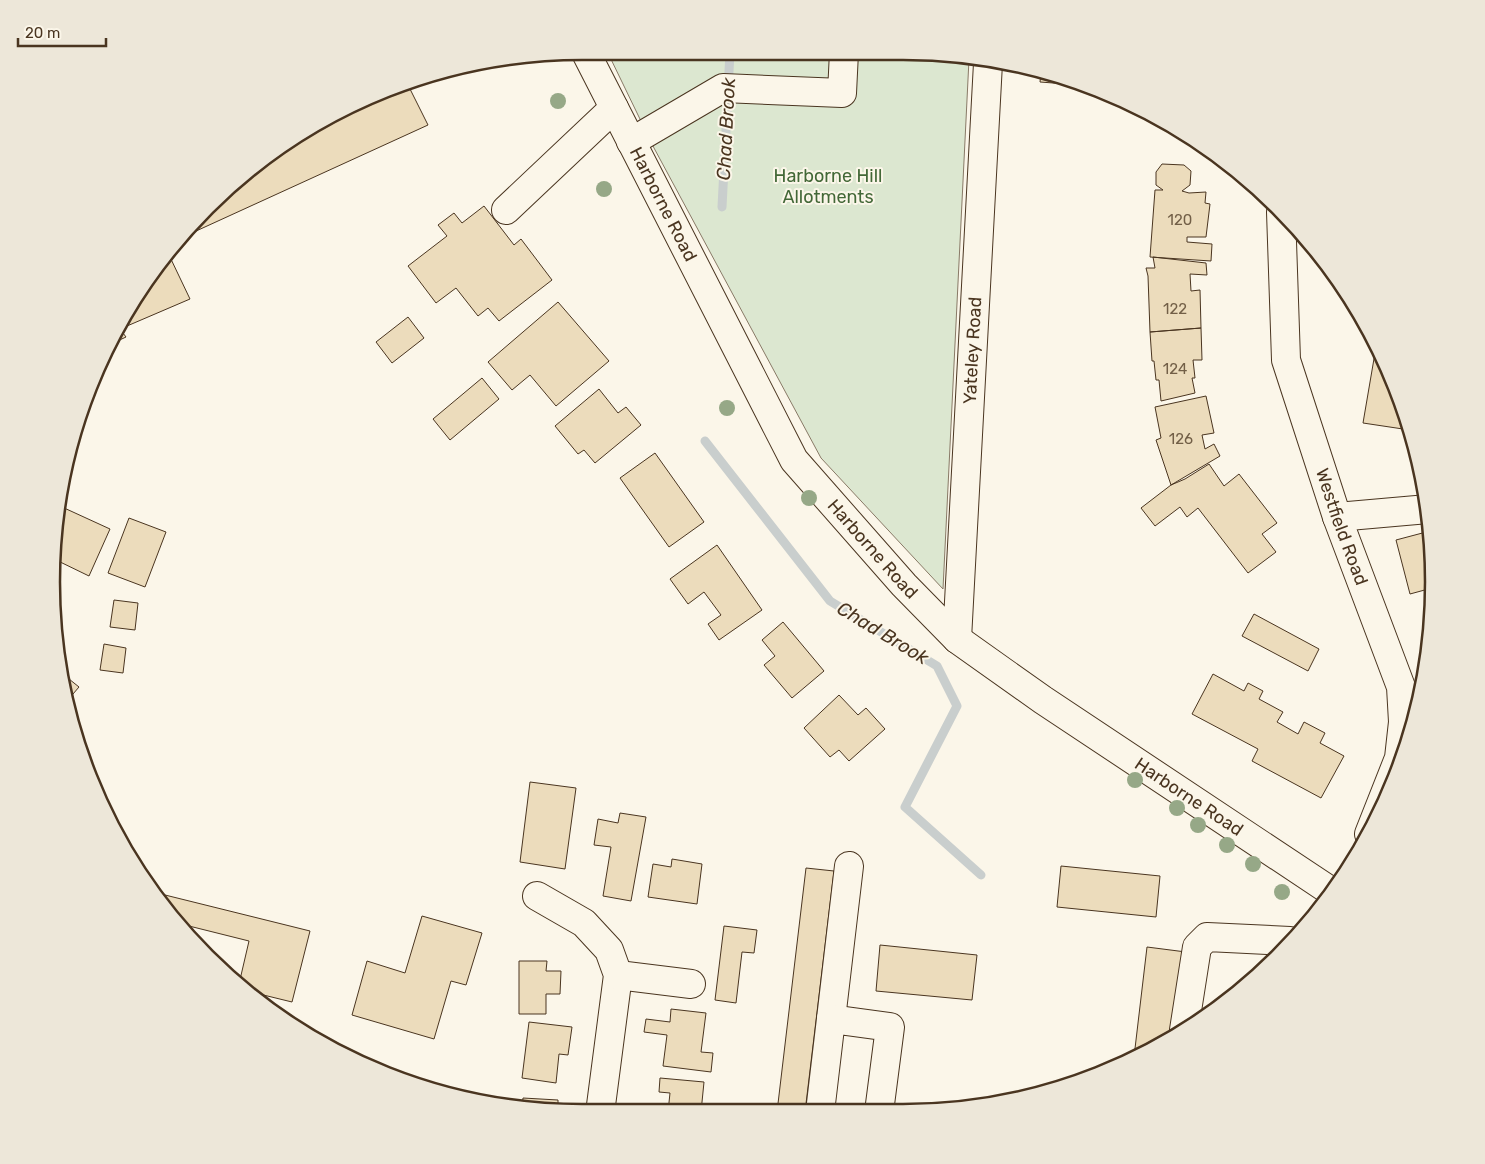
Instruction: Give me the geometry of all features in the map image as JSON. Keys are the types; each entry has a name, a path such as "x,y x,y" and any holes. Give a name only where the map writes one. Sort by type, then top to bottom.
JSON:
{"street":[{"name":"Harborne Road","path":"590,60 794,460 904,585 958,639 1043,700 1326,888"},
{"path":"631,142 723,88 842,93 844,60"},
{"name":"Yateley Road","path":"958,639 988,67"},
{"path":"506,210 614,108"},
{"name":"Westfield Road","path":"1281,223 1286,360 1337,517 1401,687 1403,722 1402,735"},
{"path":"1337,517 1420,510"},
{"path":"821,1104 849,866"},
{"path":"537,896 584,923 608,950 618,974 601,1104"},
{"path":"1185,1021 1196,947 1207,937 1282,941"},
{"path":"618,974 691,984"},
{"path":"831,1019 890,1027 880,1104"}],"green space":[{"name":"Harborne Hill Allotments","path":"611,60 903,60 969,64 943,589 821,458 654,148"}],"building":[{"path":"1040,79 1055,83 1040,82"},
{"path":"410,89 428,125 197,231 213,213 264,168 321,130 351,114"},
{"path":"1162,164 1184,165 1191,171 1190,185 1182,191 1189,193 1206,192 1205,203 1210,204 1206,237 1187,237 1187,242 1212,244 1211,261 1150,257 1155,190 1163,190 1156,185 1156,172"},
{"path":"484,206 514,245 521,239 552,280 499,321 488,308 478,316 456,288 436,303 408,266 447,236 438,225 454,213 462,223"},
{"path":"1153,257 1206,263 1207,275 1190,274 1191,291 1200,290 1201,328 1150,332 1146,268 1155,268"},
{"path":"171,260 190,299 127,326 148,292"},
{"path":"558,302 609,361 556,406 530,375 512,390 488,362"},
{"path":"408,317 424,338 392,363 376,342"},
{"path":"1201,328 1202,360 1193,360 1195,378 1192,378 1195,393 1161,401 1159,380 1156,380 1154,361 1152,361 1150,332"},
{"path":"1374,358 1401,429 1363,423"},
{"path":"482,378 499,399 450,440 433,419"},
{"path":"599,389 618,413 626,407 641,425 595,463 584,450 578,454 555,426"},
{"path":"1206,396 1214,433 1202,435 1205,449 1214,444 1220,456 1171,485 1156,440 1161,438 1155,407"},
{"path":"655,453 704,522 669,547 620,478"},
{"path":"1209,464 1224,486 1239,474 1277,523 1262,534 1276,552 1248,573 1198,508 1187,517 1180,507 1155,526 1141,508 1171,485 1185,479"},
{"path":"65,508 110,529 89,576 61,562"},
{"path":"129,518 166,532 145,587 108,573"},
{"path":"1423,533 1425,590 1410,594 1396,540"},
{"path":"717,545 762,610 719,640 708,624 721,615 704,592 688,604 670,579"},
{"path":"114,600 138,603 135,630 110,627"},
{"path":"1254,614 1319,649 1308,671 1242,636"},
{"path":"783,622 824,671 792,698 764,665 775,656 762,640"},
{"path":"104,644 126,648 123,673 100,670"},
{"path":"1213,674 1244,691 1248,683 1263,691 1259,699 1283,712 1277,722 1298,734 1304,722 1325,733 1320,743 1344,756 1321,798 1252,761 1258,749 1192,714"},
{"path":"69,679 79,687 73,695"},
{"path":"839,695 858,715 866,708 885,729 849,761 839,750 830,757 804,728"},
{"path":"530,782 576,788 565,869 520,862"},
{"path":"620,813 646,817 631,901 603,896 611,847 594,845 598,819 618,823"},
{"path":"672,859 702,864 697,904 648,897 653,864 671,867"},
{"path":"1061,866 1160,876 1156,917 1057,907"},
{"path":"806,868 834,871 806,1104 778,1104"},
{"path":"164,895 310,931 292,1002 263,995 241,976 249,941 190,926"},
{"path":"422,916 482,933 466,985 451,981 434,1039 352,1015 367,961 405,973"},
{"path":"724,926 757,930 754,953 742,952 736,1003 715,1000"},
{"path":"880,945 977,955 972,1000 876,991"},
{"path":"1147,947 1186,952 1178,1025 1135,1050"},
{"path":"519,961 547,961 546,971 561,971 560,994 546,994 546,1014 519,1014"},
{"path":"671,1009 706,1013 701,1052 713,1053 711,1072 663,1066 667,1035 644,1032 646,1019 670,1022"},
{"path":"529,1022 572,1027 568,1055 559,1054 556,1083 522,1078"},
{"path":"660,1078 704,1082 702,1104 669,1104 670,1093 659,1092"},
{"path":"523,1098 558,1100 558,1103 548,1103 523,1101"}],"waterway":[{"name":"Chad Brook","path":"722,207 730,60"},
{"name":"Chad Brook","path":"705,441 830,601 937,666 957,706 905,807 981,875"}]}
